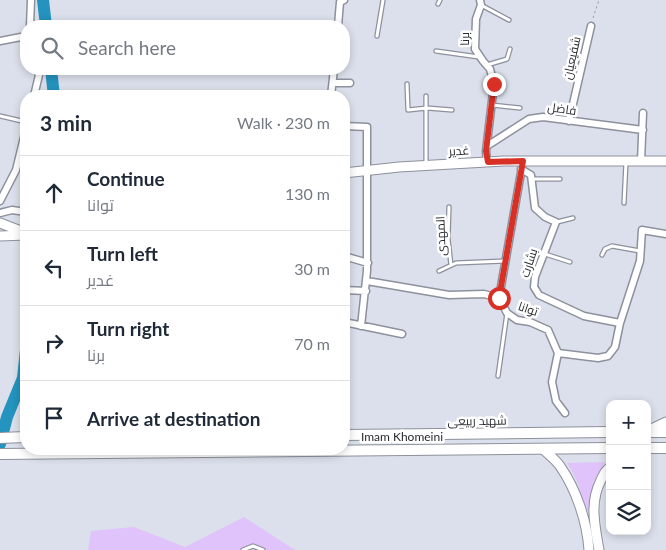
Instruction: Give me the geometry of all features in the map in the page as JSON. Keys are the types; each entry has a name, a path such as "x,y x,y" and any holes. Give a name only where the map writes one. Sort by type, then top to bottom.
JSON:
{"main road":[{"name":"شهید ربیعی","path":"350,435 606,432"},
{"path":"651,432 666,432"},
{"path":"0,438 20,437"},
{"path":"350,439 353,450"},
{"name":"Imam Khomeini","path":"350,450 606,448"},
{"path":"651,448 666,448"},
{"name":"Imam Khomeini","path":"0,454 20,454"}],"street":[{"path":"30,0 30,20"},
{"path":"338,20 340,2 344,0"},
{"name":"برنا","path":"481,2 476,19 475,49 490,69 494,84 486,146 488,162"},
{"name":"شفیعیان","path":"569,121 591,26"},
{"path":"0,41 20,37"},
{"path":"35,90 39,75"},
{"path":"332,90 334,75"},
{"path":"333,83 350,83"},
{"path":"641,161 644,113"},
{"name":"فاضل","path":"486,146 529,119 543,117 643,130"},
{"path":"350,126 367,127 368,263 361,326"},
{"path":"0,202 16,170 20,154"},
{"name":"غدیر","path":"350,172 426,165 488,162 522,165 666,161"},
{"path":"522,165 531,175 535,208 545,217 556,222"},
{"path":"366,281 449,295 484,294 499,298 522,165"},
{"path":"0,213 12,210 20,211"},
{"name":"بشارت","path":"556,222 535,277 534,287 539,295 584,316 620,324"},
{"path":"0,223 20,231"},
{"path":"565,413 556,401 552,382 558,352 598,358 608,356 614,347 640,261 642,230 666,234"},
{"path":"0,236 20,234"},
{"path":"350,258 368,263"},
{"path":"350,290 366,291"},
{"name":"توانا","path":"499,298 507,312 517,320 540,325 548,330 558,352"},
{"path":"350,323 402,334"},
{"path":"651,430 666,422"},
{"path":"543,449 559,464 575,493 588,538 588,550"},
{"path":"599,550 593,512 596,489 606,470"}],"lane":[{"path":"377,36 383,0"},
{"path":"481,2 509,20"},
{"path":"486,65 507,59 510,49"},
{"path":"436,51 480,57"},
{"path":"407,84 408,110 427,108 452,110"},
{"path":"426,96 426,165"},
{"path":"492,106 520,108"},
{"path":"0,116 20,121"},
{"path":"624,203 626,161"},
{"path":"531,179 560,179"},
{"name":"المهدی","path":"449,206 448,239 451,266"},
{"path":"556,222 573,218"},
{"path":"602,255 604,249 612,246 640,251"},
{"path":"544,254 570,262"},
{"name":"المهدی","path":"439,271 456,263 505,261"},
{"path":"498,376 507,312"},
{"path":"243,550 253,546 262,550"}],"path":[{"name":"شفیعیان","path":"591,26 599,0"}],"shaded area":[{"path":"605,462 594,481 589,510 586,512 579,486 567,463"},
{"path":"244,517 295,550 88,550 91,531 134,527 185,547"}],"waterway":[{"path":"43,0 45,20"},
{"path":"52,75 53,90"},
{"path":"0,444 7,417 20,385"}],"route":[{"path":"494,84 486,151 488,162 523,161 499,298"}]}
